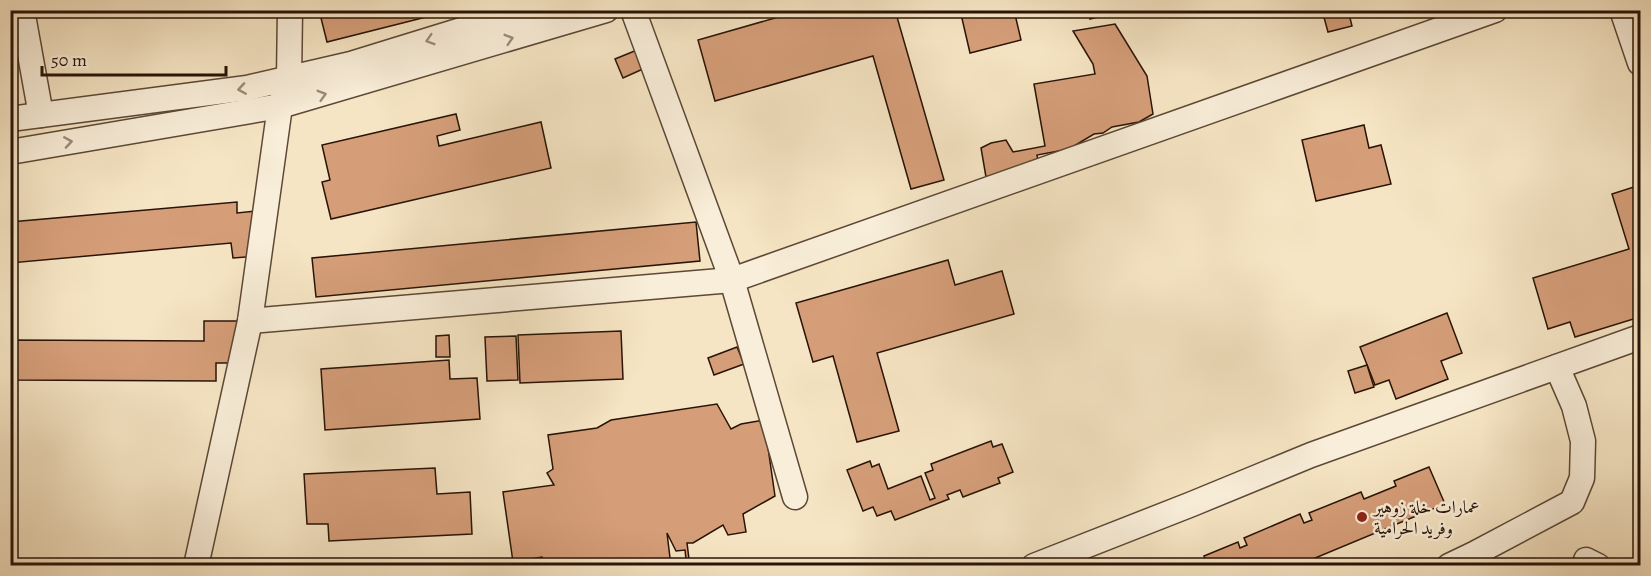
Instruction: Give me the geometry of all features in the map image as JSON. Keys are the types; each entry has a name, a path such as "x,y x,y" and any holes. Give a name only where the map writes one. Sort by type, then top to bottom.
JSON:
{"street":[{"path":"22,10 41,115"},
{"path":"196,566 250,321 280,106 289,79 291,10"},
{"path":"10,119 247,88 351,64 526,10"},
{"path":"10,152 280,106 606,10"},
{"path":"633,10 732,280 795,497"},
{"path":"250,321 732,280 1495,10"},
{"path":"1622,10 1641,63"},
{"path":"1034,566 1311,455 1641,337"},
{"path":"1449,566 1572,502 1581,478 1583,441 1574,405 1557,367"}],"building":[{"path":"319,10 454,10 327,42"},
{"path":"803,10 895,10 944,180 911,189 873,56 715,101 698,40"},
{"path":"960,10 1014,10 1021,40 970,53"},
{"path":"1088,10 1124,10 1090,19"},
{"path":"1322,10 1348,10 1352,26 1328,32"},
{"path":"1115,24 1147,76 1153,114 1139,122 1112,127 1103,133 1094,134 1069,149 1037,155 1039,167 986,177 981,148 1006,140 1013,152 1045,146 1034,84 1095,74 1093,64 1073,31"},
{"path":"637,50 645,68 623,78 615,59"},
{"path":"456,114 460,130 437,136 439,146 541,122 551,168 331,219 322,182 330,180 322,145"},
{"path":"1364,125 1369,148 1381,145 1391,184 1316,201 1302,140"},
{"path":"1640,185 1640,317 1575,337 1570,322 1548,329 1533,278 1629,249 1612,194"},
{"path":"237,202 237,213 257,211 261,256 233,258 231,243 10,263 10,222"},
{"path":"696,222 700,261 316,297 312,258"},
{"path":"948,260 955,285 1002,271 1014,314 877,353 899,431 857,442 833,356 813,362 796,303"},
{"path":"1447,313 1462,353 1441,361 1448,379 1396,399 1389,380 1375,385 1360,347"},
{"path":"204,321 237,321 236,363 216,363 216,381 10,380 10,340 204,341"},
{"path":"621,331 623,379 520,383 518,335"},
{"path":"449,335 450,357 436,357 436,336"},
{"path":"516,336 518,380 487,381 485,337"},
{"path":"737,347 744,364 714,375 708,358"},
{"path":"449,360 450,379 477,378 480,419 325,430 321,369"},
{"path":"1367,365 1374,387 1355,393 1348,371"},
{"path":"717,404 731,429 741,424 764,420 775,496 743,514 746,532 728,535 723,525 693,543 687,543 689,559 686,559 685,550 676,551 667,533 671,566 547,566 542,557 513,562 503,492 554,485 547,473 553,469 548,435 597,428 611,420"},
{"path":"991,441 993,447 1002,444 1013,472 998,478 1000,483 963,497 960,490 947,495 949,499 895,520 891,511 877,516 873,507 863,511 847,470 870,461 872,467 879,464 888,489 921,476 930,500 935,498 925,473 933,470 931,464"},
{"name":"عمارات خلة زوهير وفريد الحرامية","path":"1429,467 1445,504 1296,566 1207,566 1204,556 1238,542 1240,548 1247,545 1244,538 1300,514 1304,523 1312,520 1309,513 1361,492 1364,499 1396,486 1394,481"},
{"path":"435,468 437,494 470,492 472,534 329,541 328,524 307,524 304,474"}],"place":[{"name":"عمارات خلة زوهير وفريد الحرامية","path":"1362,517"}]}
